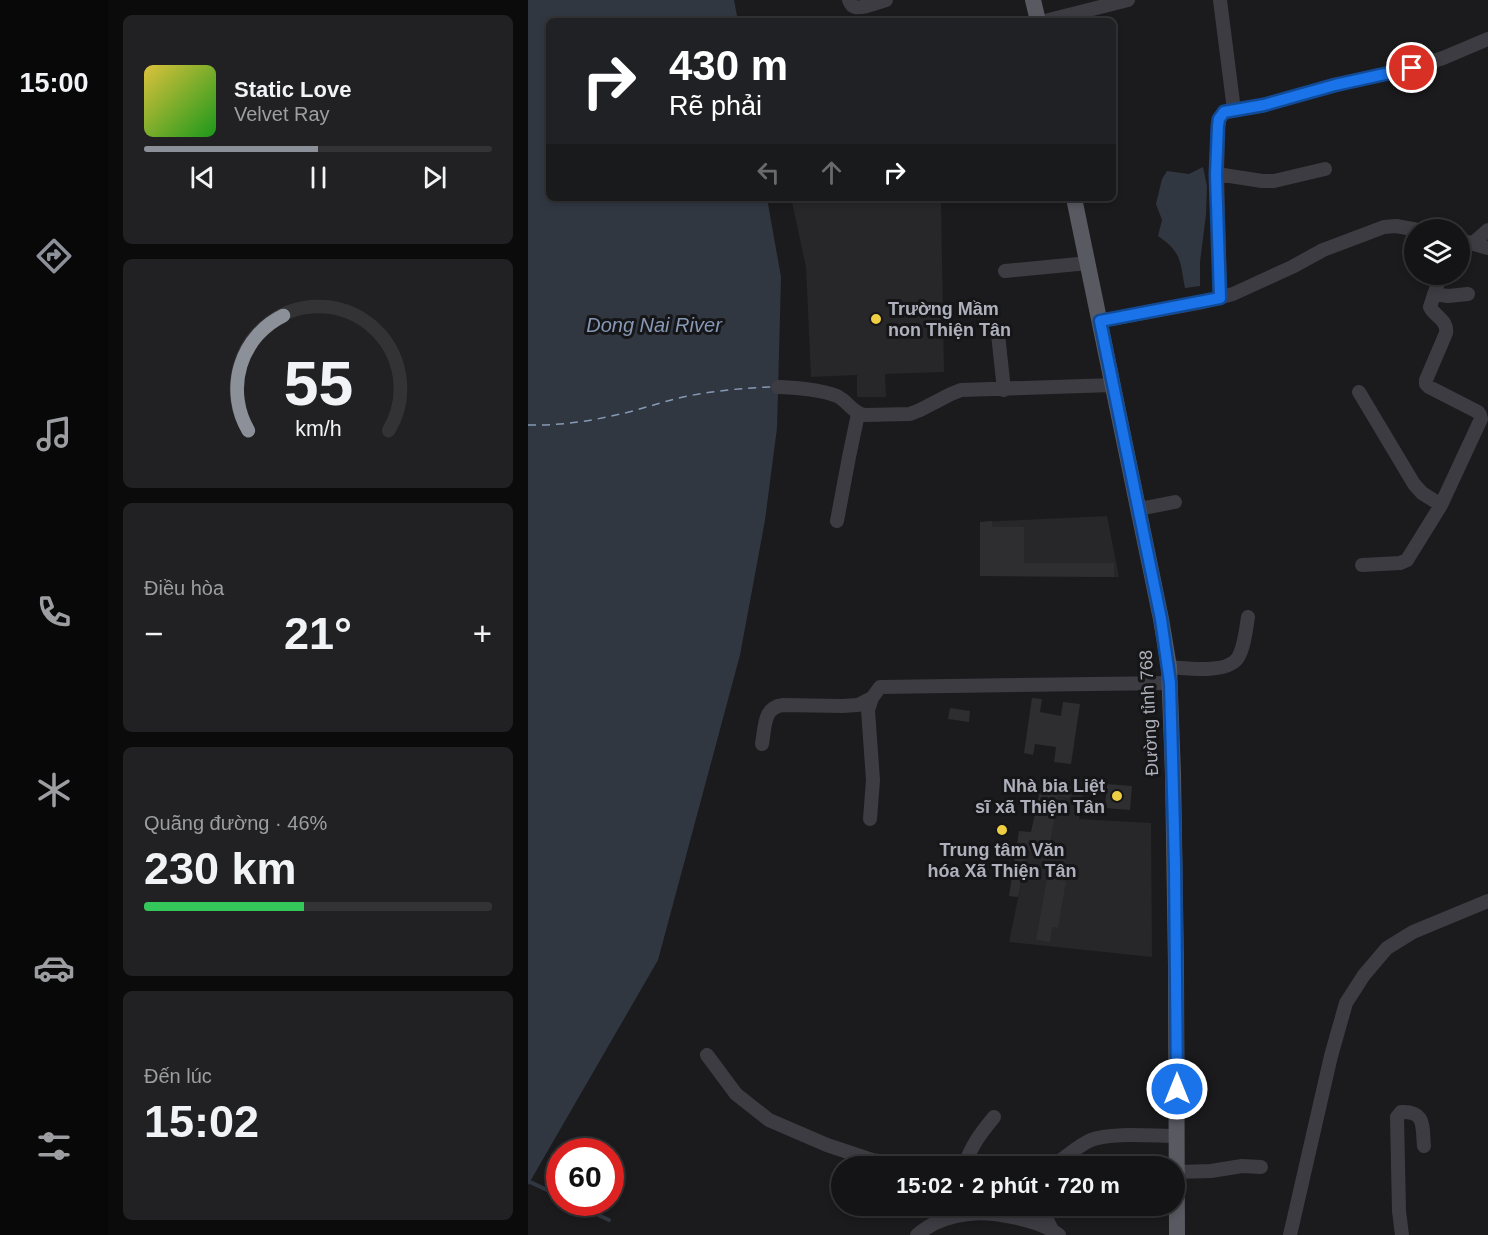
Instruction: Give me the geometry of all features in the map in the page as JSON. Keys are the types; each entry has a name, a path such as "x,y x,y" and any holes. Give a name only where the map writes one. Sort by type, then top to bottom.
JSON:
{"main road":[{"path":"1033,0 1037,18"},
{"name":"Đường tỉnh 768","path":"1075,201 1161,619 1169,675 1175,865 1177,1156"},
{"name":"Đường tỉnh 768","path":"1177,1216 1177,1235"}],"street":[{"path":"849,0 854,7 886,0"},
{"path":"1057,18 1128,0"},
{"path":"1220,0 1234,110"},
{"path":"1220,298 1216,174 1218,126 1219,119 1224,112 1264,105 1335,85 1412,68 1488,39"},
{"path":"1216,174 1274,181 1325,169"},
{"path":"1100,321 1233,294 1323,250 1384,227 1404,227"},
{"path":"1470,240 1488,230"},
{"path":"1470,243 1488,248"},
{"path":"1005,271 1088,263"},
{"path":"1362,565 1400,563 1407,560 1441,505 1481,420 1478,412 1426,384 1447,328 1445,323 1433,313 1431,307 1437,285"},
{"path":"1434,294 1448,296 1468,294"},
{"path":"998,334 1004,390"},
{"path":"778,387 819,391 837,396 858,414 865,415 910,414 961,390 1113,385"},
{"path":"1359,392 1414,484 1422,493 1441,505"},
{"path":"837,522 858,414"},
{"path":"1139,509 1175,502"},
{"path":"870,819 873,780 868,710 872,698 880,687 1169,675 1215,669 1227,666 1237,658 1248,617"},
{"path":"762,744 768,714 774,706 858,705 872,698"},
{"path":"1290,1235 1331,1056 1346,1003 1364,975 1387,948 1413,932 1488,901"},
{"path":"707,1055 736,1094 769,1120 827,1145 860,1156"},
{"path":"1402,1235 1399,1210 1397,1117 1401,1112 1411,1111 1417,1114 1421,1120 1424,1146"},
{"path":"967,1156 969,1150 994,1117"},
{"path":"1067,1156 1092,1140 1107,1136 1176,1136"},
{"path":"1185,1172 1211,1171 1242,1166 1261,1167"},
{"path":"917,1235 936,1222 971,1213 1019,1218 1056,1232"},
{"path":"1046,1216 1056,1232"}],"shaded area":[{"name":"Trường Mầm non Thiện Tân","path":"792,202 941,203 944,372 885,374 886,397 857,397 857,375 811,377 806,267"},
{"path":"1107,516 1119,577 980,576 980,522"},
{"path":"1042,782 1084,789 1079,819 1151,823 1152,957 1009,942"}],"water":[{"name":"Dong Nai River","path":"528,0 734,0 737,18 546,18 546,201 768,201 781,277 777,428 765,520 740,655 658,960 555,1138 546,1138 546,1154 528,1185"},
{"path":"1203,167 1207,186 1200,286 1185,288 1179,258 1172,247 1158,236 1162,220 1156,204 1162,179 1167,171 1189,174"}],"building":[{"path":"992,521 992,527 1024,527 1024,563 1114,563 1114,577 980,576 980,522"},
{"path":"1032,698 1042,699 1040,712 1061,716 1063,702 1080,704 1071,764 1054,762 1056,747 1035,744 1033,755 1024,753"},
{"path":"950,708 970,711 969,722 948,719"},
{"path":"1042,782 1071,787 1069,798 1058,796 1048,855 1028,851 1018,897 1009,896 1019,831 1031,832"},
{"path":"1107,784 1132,786 1130,810 1105,808"},
{"path":"1047,878 1066,881 1058,928 1052,927 1050,942 1036,940"}],"waterway":[{"path":"528,1181 546,1189"},
{"path":"601,1216 609,1220"}],"ferry route":[{"path":"528,425 554,425 592,420 694,395 771,387"}],"place":[{"name":"Trường Mầm non Thiện Tân","path":"876,319"},
{"name":"Nhà bia Liệt sĩ xã Thiện Tân","path":"1117,796"},
{"name":"Trung tâm Văn hóa Xã Thiện Tân","path":"1002,830"}],"route":[{"path":"1177,1089 1175,865 1170,683 1161,619 1100,321 1220,298 1216,174 1218,126 1219,119 1224,112 1264,105 1335,85 1412,68"}]}
